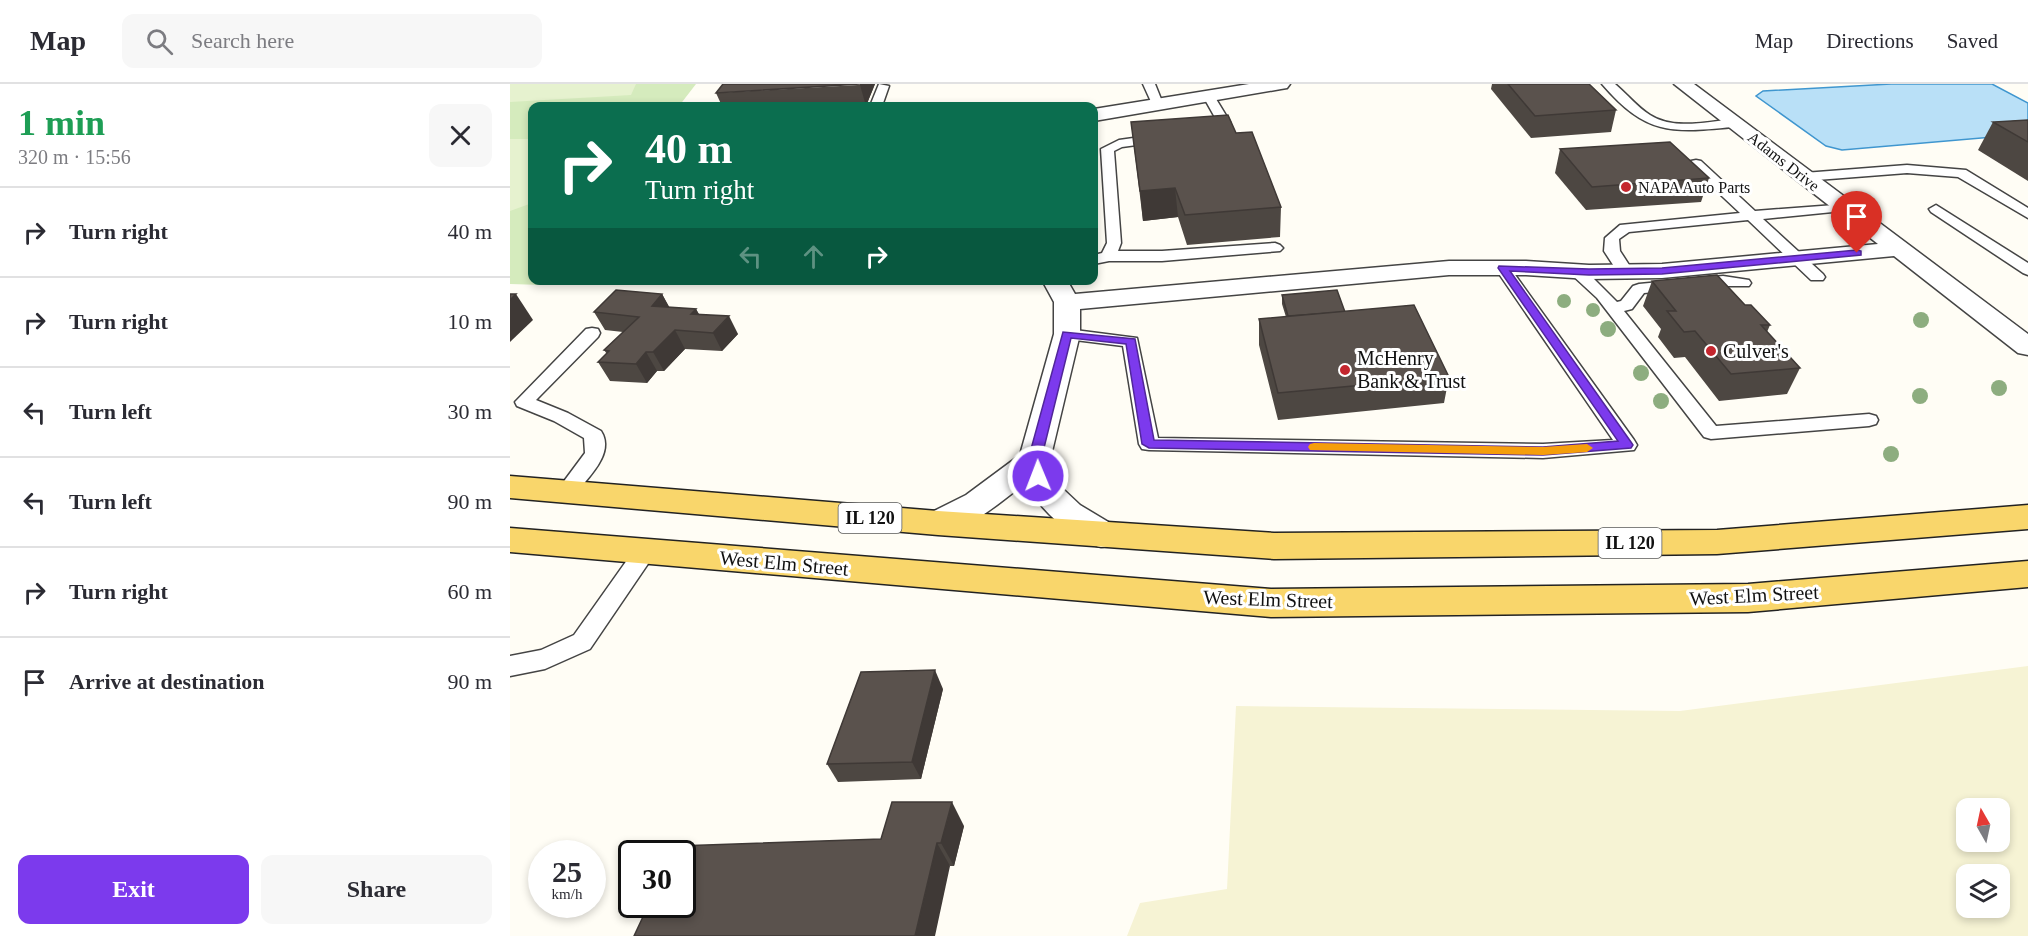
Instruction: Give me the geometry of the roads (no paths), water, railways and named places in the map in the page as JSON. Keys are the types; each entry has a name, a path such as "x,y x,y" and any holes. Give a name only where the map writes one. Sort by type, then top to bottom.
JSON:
{"main road":[{"name":"IL 120","path":"510,487 938,524 1274,546 1717,542 2028,517"},
{"name":"West Elm Street","path":"510,540 1271,603 1748,598 2028,574"}],"street":[{"path":"1098,114 1275,84"},
{"name":"Adams Drive","path":"1683,84 2028,347"},
{"path":"1103,535 1052,500 1038,476 1035,460 1067,334 1060,291 1449,268 1662,271 1898,249"},
{"path":"938,524 978,502 1035,460"}],"lane":[{"path":"1149,84 1157,104"},
{"path":"1599,95 1609,85 1647,119 1656,123"},
{"path":"877,102 883,86"},
{"path":"1101,258 1114,243 1107,149 1119,144 1201,134 1224,123 1209,96"},
{"path":"1622,117 1669,126 1733,123"},
{"path":"1696,164 1817,277"},
{"path":"1804,177 1907,169 1961,173 2028,214"},
{"path":"1625,272 1612,251 1612,238 1625,228 1844,207"},
{"path":"1936,209 2028,270"},
{"path":"1101,258 1275,248"},
{"path":"1067,334 1131,342 1149,444 1543,451 1627,445 1503,268"},
{"path":"1577,271 1603,294 1711,433 1869,420"},
{"path":"1613,307 1626,306 1639,289 1723,281 1743,283"},
{"path":"566,492 595,454 594,435 561,417 524,402 592,333"},
{"path":"510,666 545,658 582,642 645,552"}],"water":[{"path":"1891,84 1992,84 2028,103 2028,134 1842,150 1826,146 1756,96 1763,91"}],"place":[{"name":"NAPA Auto Parts","path":"1626,187"},
{"name":"Culver's","path":"1711,351"},
{"name":"McHenry Bank & Trust","path":"1345,370"}]}
